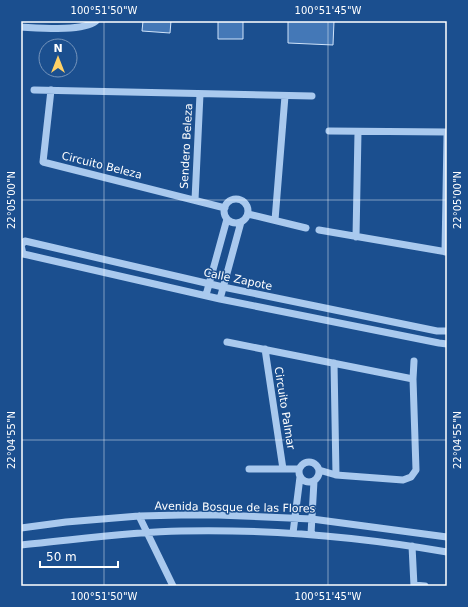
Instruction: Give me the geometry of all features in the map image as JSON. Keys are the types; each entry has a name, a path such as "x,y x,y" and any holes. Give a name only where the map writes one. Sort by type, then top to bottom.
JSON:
{"street":[{"path":"21,27 68,28 91,25 96,21"},
{"path":"34,90 312,96"},
{"name":"Circuito Beleza","path":"51,90 43,162 225,208"},
{"name":"Sendero Beleza","path":"195,200 200,94"},
{"path":"275,220 285,96"},
{"path":"329,131 447,132"},
{"path":"356,237 358,132"},
{"path":"319,230 446,252 447,136"},
{"path":"220,299 241,222 248,214 246,206 240,201 233,200 229,202 224,212 227,218 233,222 241,222"},
{"path":"248,214 306,228"},
{"path":"206,295 227,218"},
{"name":"Calle Zapote","path":"447,331 437,331 223,287 25,241 21,245 24,254 28,255 220,299 447,344"},
{"name":"Circuito Palmar","path":"227,342 412,379"},
{"name":"Circuito Palmar","path":"265,350 283,469"},
{"path":"319,470 336,475 403,480 411,477 416,470 412,379 414,361"},
{"path":"334,363 336,475"},
{"path":"298,469 307,461 315,463 319,470 317,478 314,481 312,534"},
{"path":"249,469 298,469"},
{"path":"293,533 300,478 298,469"},
{"path":"300,478 306,482 314,481"},
{"name":"Avenida Bosque de las Flores","path":"21,528 66,522 139,516 181,515 312,519 447,537"},
{"path":"139,516 173,586"},
{"path":"21,545 146,532 230,531 312,534 412,546 447,552"},
{"path":"412,546 414,586 425,586"}],"building":[{"path":"143,21 171,21 170,33 142,31"},
{"path":"218,21 243,21 243,39 218,39"},
{"path":"288,21 334,21 333,45 288,43"}]}
